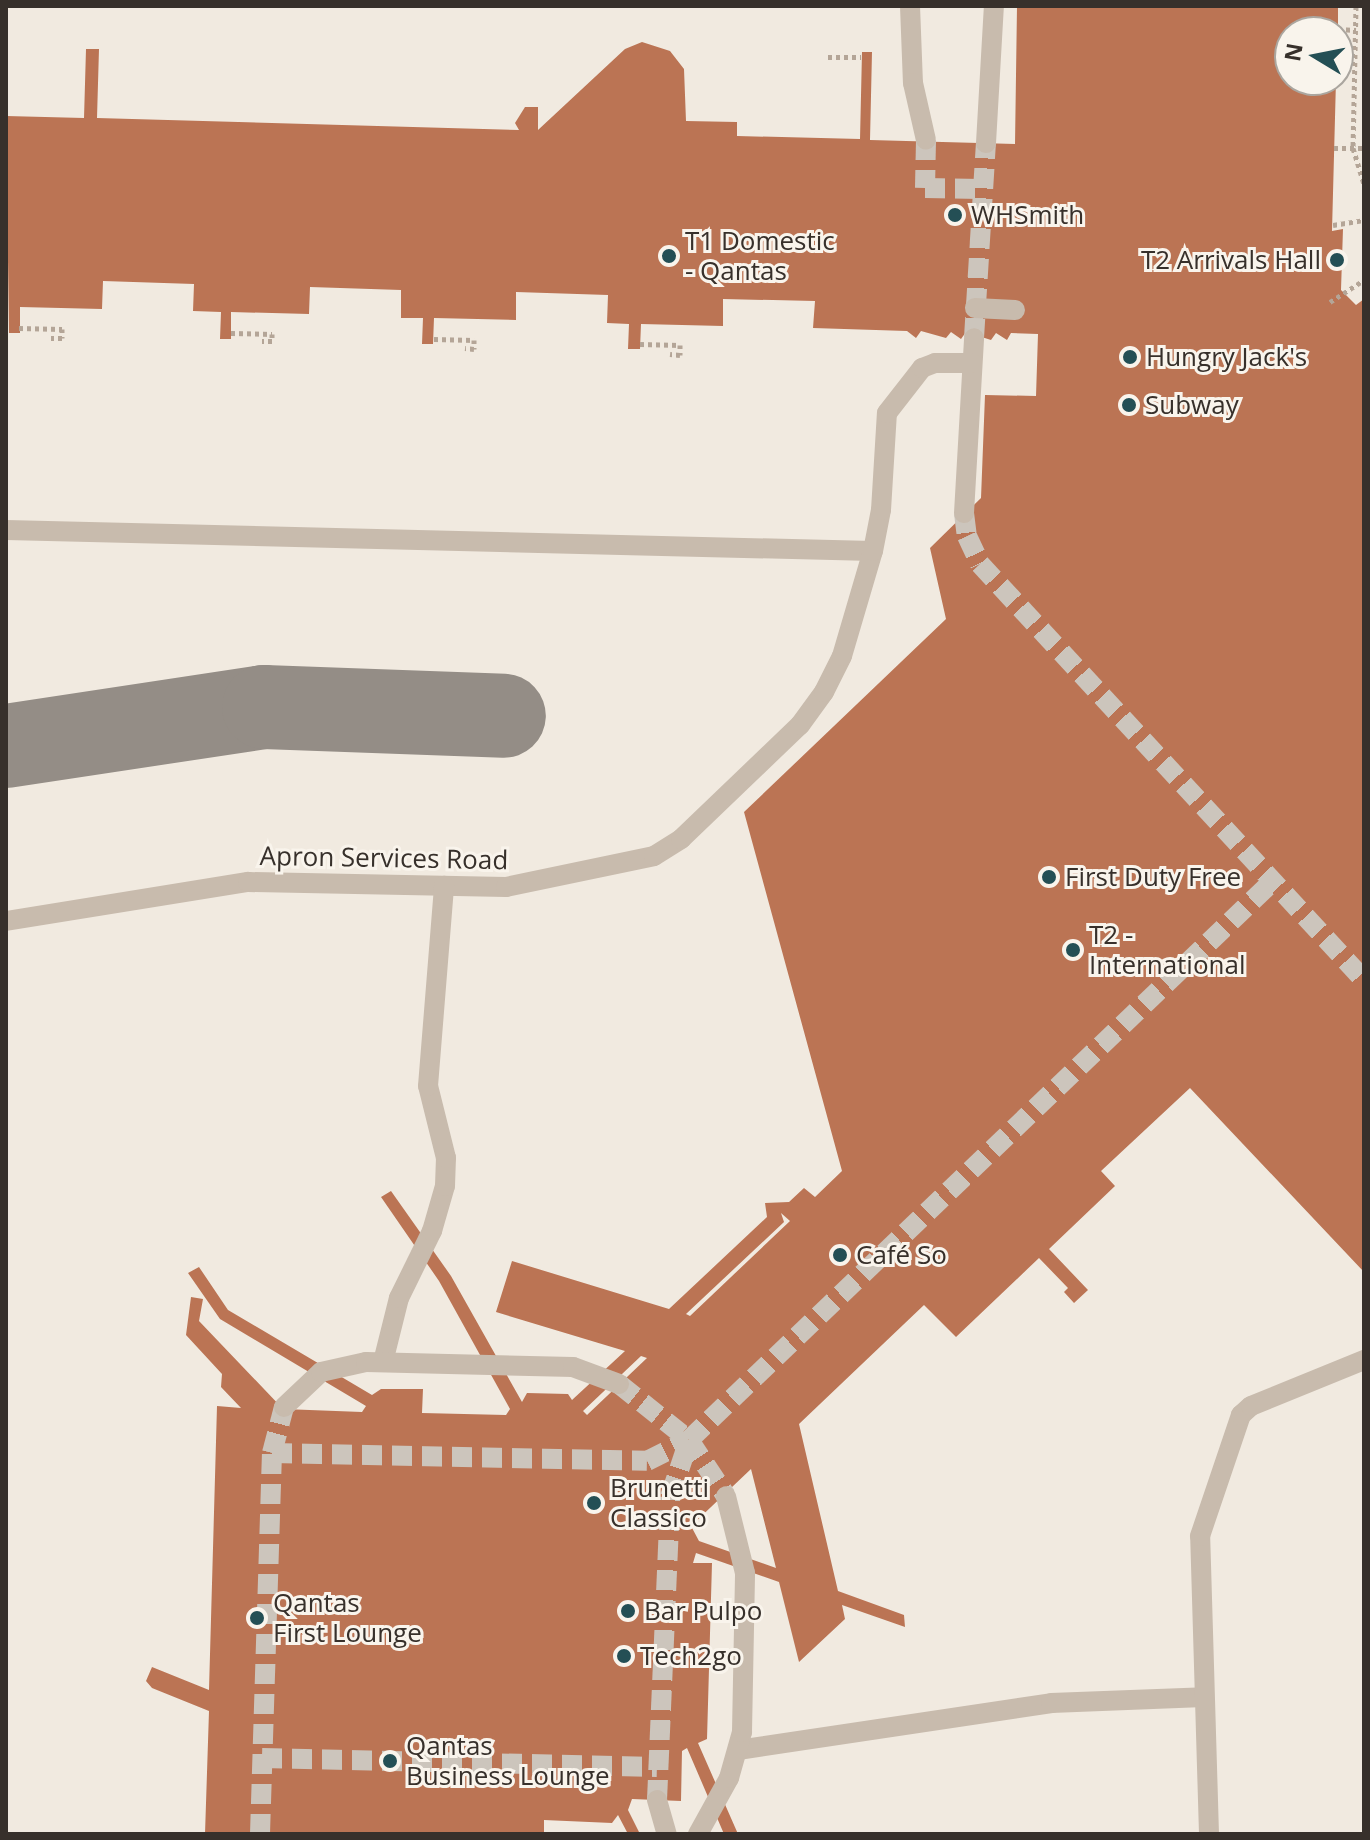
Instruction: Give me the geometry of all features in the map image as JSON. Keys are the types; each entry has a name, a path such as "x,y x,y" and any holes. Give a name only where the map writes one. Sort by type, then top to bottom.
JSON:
{"lane":[{"path":"910,6 913,83 926,140"},
{"path":"986,143 994,6"},
{"path":"975,308 1015,310"},
{"path":"964,513 974,338"},
{"name":"Apron Services Road","path":"6,921 248,882 506,887 557,880 654,856 681,839 800,725 824,692 842,656 873,551 881,510 887,413 922,368 935,363 972,363"},
{"path":"6,530 873,551"},
{"path":"383,1362 399,1298 432,1231 445,1186 446,1158 428,1086 444,886"},
{"path":"1209,1834 1200,1536 1241,1415 1251,1406 1364,1360"},
{"path":"284,1407 321,1372 344,1364 383,1362 573,1367 619,1384"},
{"path":"698,1834 729,1778 738,1750 745,1573 726,1496"},
{"path":"738,1750 1051,1703 1204,1697"},
{"path":"657,1800 667,1834"}],"path":[{"path":"1356,6 1353,148 1364,184"},
{"path":"828,57 861,57"},
{"path":"1334,148 1364,148"},
{"path":"1333,225 1364,220"},
{"path":"1330,302 1364,280"},
{"path":"19,328 62,329 62,338 51,338"},
{"path":"231,333 272,334 272,341 262,341"},
{"path":"434,339 474,340 474,349 465,348"},
{"path":"640,344 680,345 680,355 670,354"}],"building":[{"name":"T2 - International","path":"1017,6 1338,6 1338,16 1274,16 1274,96 1336,96 1332,231 1343,229 1341,290 1356,305 1364,299 1364,1272 1190,1088 1101,1171 1115,1186 1049,1249 1088,1290 1074,1303 1064,1292 1068,1288 1039,1258 956,1337 924,1305 799,1424 838,1591 904,1615 905,1627 842,1605 845,1619 799,1662 779,1582 696,1553 693,1563 712,1563 707,1739 698,1743 738,1834 724,1834 687,1748 682,1751 681,1801 632,1799 628,1810 640,1834 628,1834 618,1815 612,1823 544,1820 544,1834 205,1834 209,1711 152,1688 146,1681 152,1667 209,1690 217,1406 241,1408 221,1387 222,1374 186,1335 191,1297 203,1299 199,1321 283,1409 362,1412 366,1406 220,1319 188,1273 199,1267 228,1310 372,1395 381,1389 423,1389 422,1413 506,1415 510,1409 439,1281 381,1197 391,1191 451,1276 522,1402 527,1393 568,1394 572,1400 625,1351 496,1312 512,1261 669,1309 767,1217 765,1203 789,1202 804,1188 815,1197 842,1171 744,812 946,619 930,548 981,498 985,395 1036,396 1038,334 1011,333 1007,340 996,333 991,340 966,332 961,339 951,332 946,338 921,331 916,338 907,331 813,328 815,301 723,299 723,326 641,324 640,349 628,349 629,324 607,323 608,295 516,292 516,320 434,318 433,344 422,344 423,318 401,318 401,290 310,287 309,314 231,312 231,339 220,339 221,312 193,311 194,284 103,281 102,309 20,307 20,333 9,333 6,116 84,118 86,49 99,49 97,118 519,130 515,123 525,107 538,107 538,130 625,49 642,42 670,51 684,69 686,121 737,122 737,136 860,139 862,52 872,52 870,140 1015,144","holes":["781,1213 790,1221 690,1316 686,1314 784,1222","641,1356 647,1358 587,1415 583,1411","751,1469 776,1568 699,1541 691,1526"]}],"taxiway":[{"path":"6,746 264,707 504,716"}],"tunnel":[{"path":"926,140 925,188 981,189"},
{"path":"974,338 986,143"},
{"path":"964,513 967,536 980,564 1364,980"},
{"path":"272,1453 647,1461 689,1440 1273,881"},
{"path":"619,1384 689,1440 726,1496"},
{"path":"260,1834 272,1453 284,1407"},
{"path":"657,1800 670,1497 689,1440"},
{"path":"262,1758 657,1767"}],"place":[{"name":"WHSmith","path":"955,215"},
{"name":"T1 Domestic - Qantas","path":"669,256"},
{"name":"T2 Arrivals Hall","path":"1337,260"},
{"name":"Hungry Jack's","path":"1130,357"},
{"name":"Subway","path":"1129,405"},
{"name":"First Duty Free","path":"1049,877"},
{"name":"T2 - International","path":"1073,950"},
{"name":"Café So","path":"840,1255"},
{"name":"Brunetti Classico","path":"594,1503"},
{"name":"Bar Pulpo","path":"628,1611"},
{"name":"Qantas First Lounge","path":"257,1618"},
{"name":"Tech2go","path":"624,1656"},
{"name":"Qantas Business Lounge","path":"390,1761"}]}
